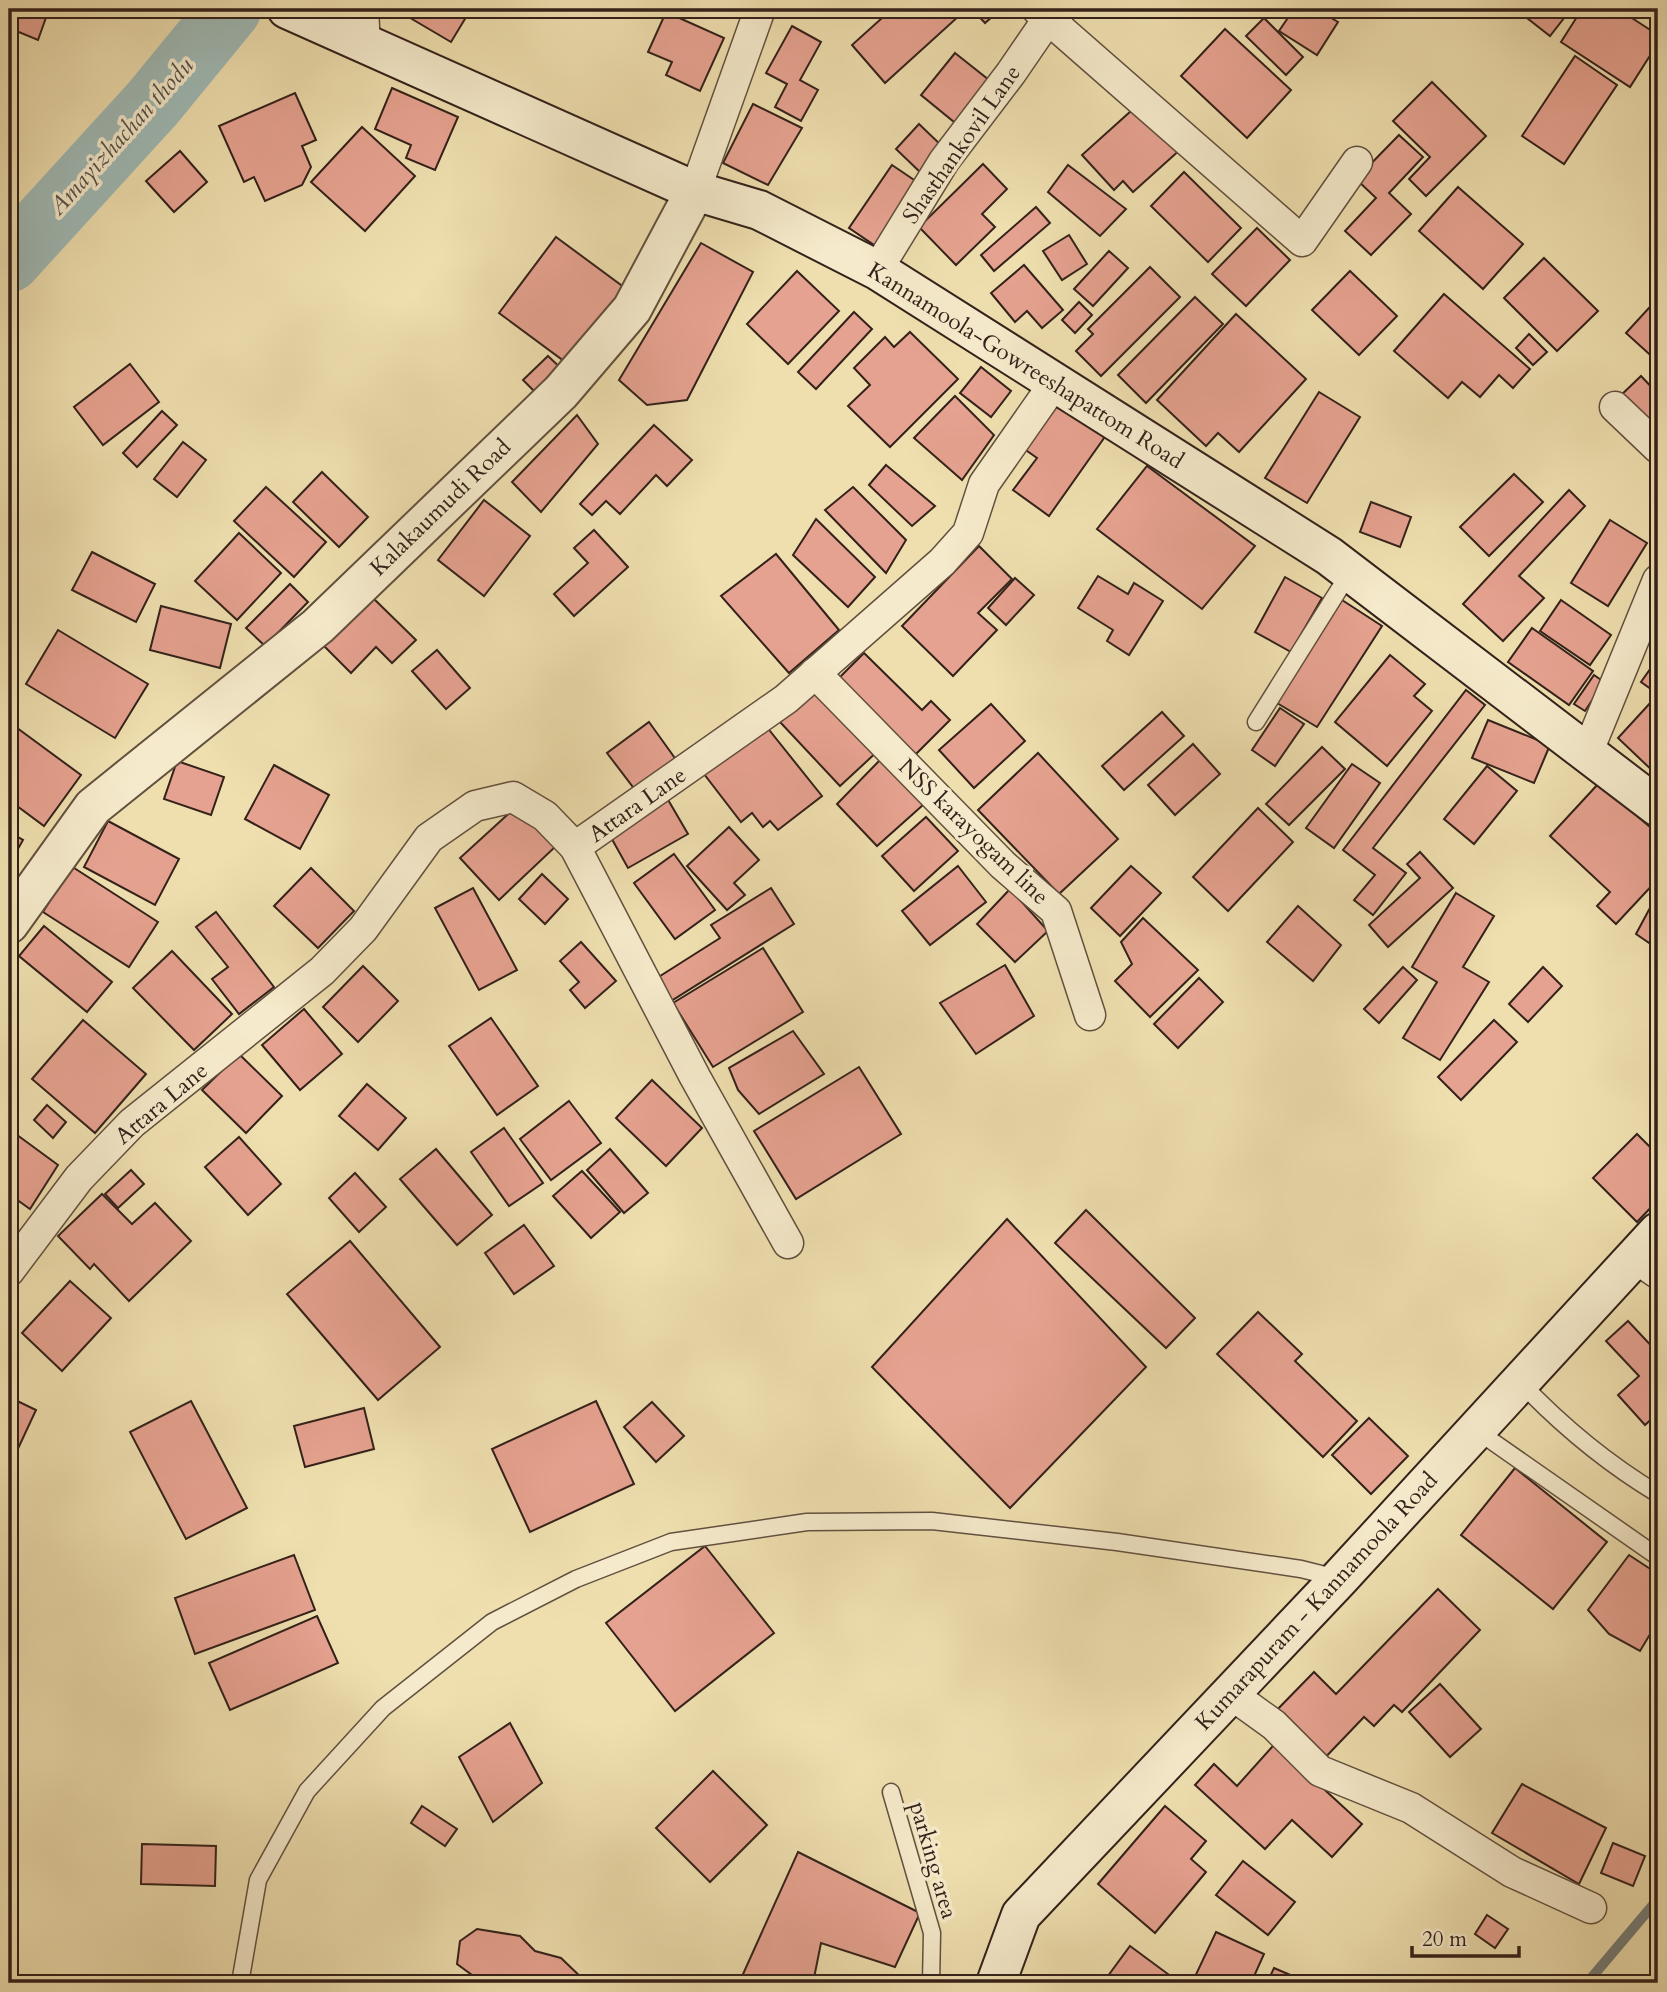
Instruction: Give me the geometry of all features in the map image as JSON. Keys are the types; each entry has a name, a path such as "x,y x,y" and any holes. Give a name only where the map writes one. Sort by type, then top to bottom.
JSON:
{"main road":[{"name":"Kannamoola-Gowreeshapattom Road","path":"287,9 354,28 695,191 759,210 877,270 1056,381 1350,572 1658,807"},
{"name":"Kalakaumudi Road","path":"9,924 93,807 318,626 561,392 632,309 695,191"},
{"name":"Kumarapuram - Kannamoola Road","path":"996,1983 1021,1915 1339,1579 1520,1382 1644,1272 1658,1232"}],"street":[{"name":"Kalakaumudi Road","path":"695,191 760,9"},
{"path":"1049,12 1302,241 1357,162"},
{"name":"Shasthankovil Lane","path":"877,270 944,161 1049,12"},
{"name":"Attara Lane","path":"9,1271 79,1178 132,1124 322,971 363,929 429,838 475,806 513,797 545,816 575,847 786,699 942,562 968,533 984,484 1056,381"},
{"path":"1615,407 1658,448"},
{"path":"1588,751 1658,580"},
{"name":"NSS karayogam line","path":"816,673 1003,865 1056,911 1090,1015"},
{"path":"575,847 695,1077 788,1243"},
{"path":"1231,1694 1274,1725 1320,1771 1411,1808 1512,1872 1591,1908"}],"lane":[{"path":"1255,722 1350,572"},
{"path":"1520,1382 1550,1414 1658,1494"},
{"path":"1476,1430 1658,1557"},
{"path":"240,1983 258,1880 307,1790 383,1708 492,1622 576,1580 671,1542 807,1522 932,1521 1117,1542 1301,1569 1339,1579"},
{"name":"parking area","path":"891,1791 932,1933 931,1983"}],"building":[{"path":"9,9 49,9 38,40 9,28"},
{"path":"395,9 471,9 451,42"},
{"path":"892,9 954,9 960,15 885,83 852,45"},
{"path":"972,9 1001,9 985,23"},
{"path":"1294,9 1316,9 1338,22 1317,55 1279,31"},
{"path":"1534,9 1571,9 1550,36 1527,18"},
{"path":"1582,9 1618,9 1658,35 1658,43 1630,87 1561,42"},
{"path":"666,12 724,38 700,91 666,75 672,62 648,52"},
{"path":"1264,18 1303,57 1286,75 1246,36"},
{"path":"792,26 821,42 800,80 818,90 801,121 775,107 787,84 766,73"},
{"path":"1225,29 1291,90 1247,138 1181,76"},
{"path":"955,53 994,84 959,126 921,95"},
{"path":"1575,56 1617,85 1564,164 1522,136"},
{"path":"1432,82 1486,136 1426,196 1409,179 1430,157 1393,121"},
{"path":"392,88 458,117 435,170 406,158 411,145 375,129"},
{"path":"295,93 316,140 302,146 311,167 302,185 265,201 254,177 244,182 219,126"},
{"path":"1141,102 1182,148 1133,192 1123,181 1114,190 1082,155"},
{"path":"753,104 802,128 768,185 723,163"},
{"path":"919,124 944,148 920,172 896,149"},
{"path":"362,127 415,176 365,231 311,182"},
{"path":"1399,135 1423,157 1389,193 1411,214 1371,255 1345,231 1376,198 1356,179"},
{"path":"180,151 207,182 174,212 146,181"},
{"path":"983,164 1007,189 982,214 995,227 956,265 919,227"},
{"path":"892,165 923,186 880,249 849,228"},
{"path":"1068,165 1126,209 1100,236 1048,192"},
{"path":"1184,172 1241,228 1208,262 1151,206"},
{"path":"1458,187 1523,244 1483,289 1419,231"},
{"path":"1036,207 1050,223 994,271 981,255"},
{"path":"1257,228 1290,260 1246,306 1212,274"},
{"path":"1069,235 1087,264 1062,280 1043,251"},
{"path":"556,237 625,288 568,364 499,313"},
{"path":"701,243 753,272 687,400 647,405 619,380"},
{"path":"1109,251 1128,268 1093,306 1074,289"},
{"path":"1544,258 1598,311 1557,351 1504,298"},
{"path":"1024,265 1063,310 1042,328 1027,311 1015,322 991,293"},
{"path":"1150,267 1180,297 1101,376 1076,351 1093,334 1088,329"},
{"path":"797,271 839,311 788,364 747,324"},
{"path":"1350,271 1397,316 1359,355 1312,310"},
{"path":"1444,294 1530,369 1513,388 1499,375 1480,397 1462,382 1448,398 1394,351"},
{"path":"1195,297 1223,324 1146,403 1118,375"},
{"path":"1658,298 1658,362 1626,333"},
{"path":"1079,302 1092,315 1075,333 1062,320"},
{"path":"854,312 872,329 816,389 798,372"},
{"path":"1236,314 1306,379 1239,452 1218,433 1206,446 1157,400"},
{"path":"910,332 958,379 890,447 848,406 870,385 854,368 885,337 894,347"},
{"path":"1529,334 1547,352 1533,365 1516,348"},
{"path":"548,356 566,373 541,398 523,380"},
{"path":"130,364 159,402 103,445 74,407"},
{"path":"981,367 1011,391 991,417 960,393"},
{"path":"1641,376 1658,394 1658,443 1617,399"},
{"path":"1319,392 1360,417 1307,503 1265,478"},
{"path":"955,396 994,435 962,480 914,438"},
{"path":"1055,396 1109,431 1049,516 1013,490 1037,458 1020,446"},
{"path":"162,411 177,425 137,467 123,453"},
{"path":"577,415 598,444 541,512 512,482"},
{"path":"654,425 692,460 667,486 656,475 620,514 606,501 592,515 580,504"},
{"path":"183,442 206,460 177,497 154,479"},
{"path":"886,465 935,506 912,526 869,485"},
{"path":"1147,466 1255,546 1202,609 1097,529"},
{"path":"322,472 368,517 339,547 293,502"},
{"path":"1514,474 1543,502 1489,556 1460,527"},
{"path":"266,487 326,542 294,577 234,521"},
{"path":"853,487 906,540 886,573 825,510"},
{"path":"1569,490 1585,506 1519,576 1544,598 1503,641 1463,604"},
{"path":"484,500 530,536 484,596 438,560"},
{"path":"1371,502 1411,517 1400,547 1360,532"},
{"path":"816,519 875,577 848,607 793,555"},
{"path":"1610,520 1647,543 1608,606 1571,583"},
{"path":"594,530 628,567 574,616 554,594 588,563 574,548"},
{"path":"239,533 281,573 237,620 195,581"},
{"path":"979,546 1012,579 978,613 997,630 953,676 902,626"},
{"path":"92,552 155,584 136,622 72,590"},
{"path":"776,554 839,630 789,673 721,596"},
{"path":"1098,576 1128,594 1134,583 1163,601 1129,655 1107,641 1113,630 1078,608"},
{"path":"1285,577 1322,598 1291,652 1255,632"},
{"path":"1015,578 1034,595 1006,625 988,608"},
{"path":"290,584 308,602 265,646 246,628"},
{"path":"372,597 416,640 392,663 376,647 351,673 324,646"},
{"path":"1342,600 1382,626 1317,727 1277,703"},
{"path":"1561,600 1611,635 1590,665 1540,631"},
{"path":"161,606 231,624 220,668 150,650"},
{"path":"1532,628 1593,671 1569,705 1508,662"},
{"path":"58,630 148,684 115,738 26,684"},
{"path":"437,650 470,688 446,709 412,671"},
{"path":"864,653 922,710 931,701 950,720 908,762 831,686"},
{"path":"1390,655 1425,684 1414,696 1432,711 1387,766 1335,722"},
{"path":"1658,658 1658,694 1641,682"},
{"path":"1594,675 1604,682 1585,711 1574,704"},
{"path":"819,684 880,749 840,786 780,722"},
{"path":"1466,690 1485,705 1373,848 1406,873 1373,915 1354,900 1375,875 1343,850"},
{"path":"1652,701 1658,707 1658,776 1618,738"},
{"path":"991,704 1025,741 974,788 939,750"},
{"path":"1280,708 1304,724 1275,766 1252,750"},
{"path":"1162,712 1184,736 1124,790 1102,766"},
{"path":"1488,720 1550,745 1534,783 1472,758"},
{"path":"9,722 81,775 44,826 9,800"},
{"path":"649,722 677,761 636,791 607,753"},
{"path":"766,726 822,796 778,830 770,821 763,827 752,813 741,822 704,774"},
{"path":"1193,744 1220,774 1175,815 1148,785"},
{"path":"1322,747 1345,769 1289,825 1266,804"},
{"path":"1038,753 1118,839 1059,894 978,810"},
{"path":"880,760 923,805 877,846 837,804"},
{"path":"177,761 224,777 211,815 164,799"},
{"path":"1352,764 1380,783 1334,848 1306,828"},
{"path":"274,765 329,795 300,849 245,819"},
{"path":"1487,766 1517,791 1474,844 1444,819"},
{"path":"1599,783 1658,834 1658,879 1616,924 1597,906 1610,892 1550,836"},
{"path":"667,798 688,834 628,868 608,832"},
{"path":"518,805 556,846 499,900 460,858"},
{"path":"1258,808 1293,842 1228,911 1193,877"},
{"path":"926,817 958,851 914,891 882,856"},
{"path":"108,821 179,859 155,905 84,867"},
{"path":"729,827 759,860 734,883 745,895 727,910 687,866"},
{"path":"9,832 23,840 9,865"},
{"path":"1420,852 1453,888 1388,947 1369,925 1420,878 1407,864"},
{"path":"674,854 715,910 675,939 634,883"},
{"path":"71,866 158,922 129,967 43,912"},
{"path":"958,866 986,902 930,945 902,911"},
{"path":"1131,866 1161,893 1120,936 1091,908"},
{"path":"311,868 354,911 318,948 274,906"},
{"path":"542,874 568,899 545,924 519,899"},
{"path":"473,888 517,970 479,990 435,908"},
{"path":"771,888 794,924 671,1001 657,978 720,938 711,925"},
{"path":"1010,889 1048,931 1015,962 977,924"},
{"path":"1456,893 1494,916 1463,967 1489,982 1440,1060 1403,1038 1437,982 1412,967"},
{"path":"1658,893 1658,949 1636,934"},
{"path":"1298,906 1341,945 1313,981 1267,942"},
{"path":"216,912 274,987 239,1014 212,979 228,967 196,927"},
{"path":"1143,918 1198,970 1150,1017 1115,981 1132,964 1121,942"},
{"path":"44,926 112,982 87,1012 19,956"},
{"path":"581,942 616,981 585,1008 570,990 579,982 560,961"},
{"path":"763,948 803,1012 713,1067 673,1003"},
{"path":"172,951 232,1014 194,1050 133,988"},
{"path":"1005,965 1034,1016 976,1054 940,1003"},
{"path":"363,966 398,1001 358,1042 323,1007"},
{"path":"1403,967 1417,980 1379,1023 1364,1009"},
{"path":"1543,967 1562,986 1528,1022 1509,1004"},
{"path":"1199,978 1223,1002 1178,1048 1154,1024"},
{"path":"304,1009 342,1054 300,1090 262,1045"},
{"path":"491,1018 538,1086 497,1115 449,1046"},
{"path":"83,1020 146,1074 95,1133 32,1079"},
{"path":"1494,1020 1517,1042 1461,1100 1438,1077"},
{"path":"793,1031 824,1074 759,1114 738,1090 729,1068"},
{"path":"239,1054 282,1096 246,1133 202,1090"},
{"path":"859,1067 901,1134 796,1199 754,1131"},
{"path":"652,1080 702,1128 666,1166 616,1118"},
{"path":"367,1084 406,1118 378,1150 339,1116"},
{"path":"569,1101 601,1143 551,1180 520,1139"},
{"path":"47,1105 66,1122 53,1138 34,1120"},
{"path":"504,1128 543,1183 509,1206 471,1152"},
{"path":"9,1129 58,1165 30,1209 9,1194"},
{"path":"1637,1134 1658,1155 1658,1200 1637,1222 1593,1178"},
{"path":"239,1137 281,1184 248,1215 205,1167"},
{"path":"436,1149 492,1215 457,1245 400,1179"},
{"path":"610,1149 648,1193 624,1213 587,1170"},
{"path":"131,1170 144,1184 118,1208 105,1194"},
{"path":"582,1171 620,1212 591,1238 553,1196"},
{"path":"355,1173 386,1207 359,1232 329,1198"},
{"path":"102,1194 132,1224 155,1203 191,1241 129,1301 94,1264 90,1269 58,1236"},
{"path":"1086,1210 1195,1318 1166,1348 1055,1243"},
{"path":"1007,1219 1146,1367 1010,1508 872,1367"},
{"path":"524,1225 554,1266 514,1294 485,1253"},
{"path":"350,1241 440,1347 378,1400 287,1294"},
{"path":"70,1281 111,1318 62,1371 22,1333"},
{"path":"1258,1312 1302,1354 1295,1361 1357,1421 1323,1457 1217,1354"},
{"path":"1628,1321 1658,1353 1658,1413 1645,1425 1618,1395 1639,1376 1606,1341"},
{"path":"9,1397 36,1410 9,1468"},
{"path":"191,1401 247,1508 186,1539 130,1432"},
{"path":"596,1401 634,1484 530,1532 492,1449"},
{"path":"652,1402 684,1436 656,1462 624,1427"},
{"path":"364,1408 374,1449 305,1467 294,1426"},
{"path":"1369,1418 1408,1456 1371,1494 1332,1455"},
{"path":"1515,1468 1607,1542 1553,1609 1461,1535"},
{"path":"705,1546 774,1633 675,1711 606,1623"},
{"path":"294,1555 315,1610 195,1654 175,1598"},
{"path":"1629,1555 1658,1574 1658,1621 1640,1651 1609,1634 1588,1610"},
{"path":"1438,1589 1480,1630 1402,1712 1394,1705 1374,1726 1364,1717 1318,1765 1269,1718 1314,1672 1336,1694"},
{"path":"317,1616 338,1663 230,1710 209,1663"},
{"path":"1440,1684 1481,1729 1450,1757 1409,1712"},
{"path":"510,1723 542,1783 493,1822 459,1757"},
{"path":"1281,1737 1302,1769 1362,1824 1332,1857 1292,1820 1265,1849 1195,1785 1214,1764 1237,1786"},
{"path":"713,1771 767,1825 710,1882 656,1828"},
{"path":"1522,1784 1606,1828 1579,1884 1492,1833"},
{"path":"422,1806 457,1829 445,1846 411,1823"},
{"path":"1165,1806 1206,1841 1191,1859 1206,1872 1155,1933 1098,1884"},
{"path":"1613,1843 1645,1856 1633,1886 1601,1873"},
{"path":"142,1844 216,1846 215,1886 141,1884"},
{"path":"798,1852 920,1913 895,1967 821,1943 813,1983 739,1983"},
{"path":"1243,1861 1295,1902 1268,1935 1216,1895"},
{"path":"1487,1915 1508,1929 1495,1948 1475,1934"},
{"path":"477,1929 520,1936 535,1951 561,1958 585,1981 483,1983 457,1964 460,1941"},
{"path":"1216,1932 1264,1954 1251,1983 1192,1983"},
{"path":"1130,1946 1176,1980 1173,1983 1109,1983 1105,1980"},
{"path":"1274,1968 1309,1983 1267,1983"}],"waterway":[{"name":"Amayizhachan thodu","path":"9,261 153,103 230,9"},
{"path":"1587,1983 1658,1899"}]}
